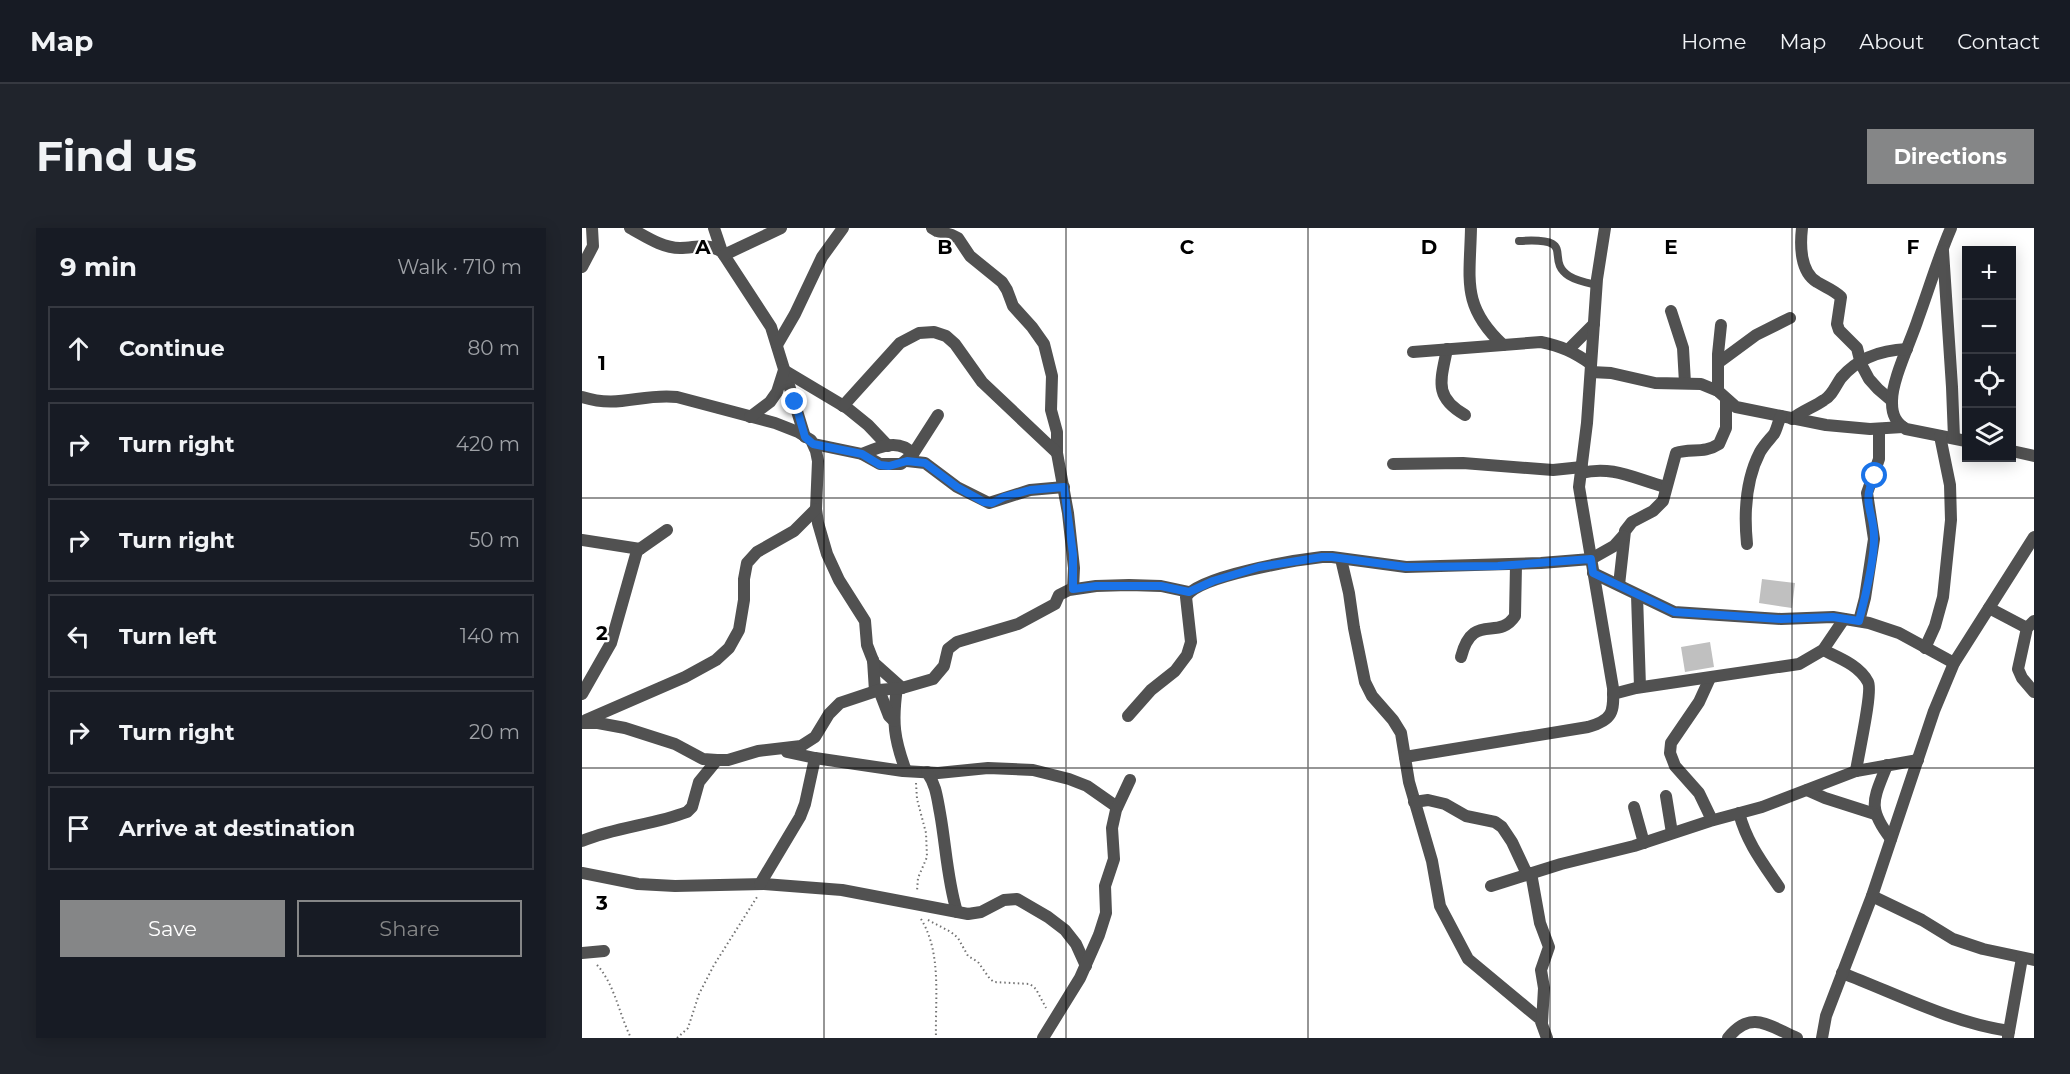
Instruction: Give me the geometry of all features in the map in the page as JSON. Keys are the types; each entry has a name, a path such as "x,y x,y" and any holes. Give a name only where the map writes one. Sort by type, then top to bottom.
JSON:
{"street":[{"path":"582,267 593,246 591,228"},
{"path":"630,228 667,246 679,248 703,245 716,248 723,254"},
{"path":"714,228 723,254 771,327 784,370 818,461 816,509 827,554 839,580 865,621 867,645 873,660 900,688"},
{"path":"754,228 766,237"},
{"path":"723,254 766,237 781,228"},
{"path":"777,345 795,314 822,257 843,228"},
{"path":"932,228 958,238 970,256 1002,282 1012,306 1044,344 1052,376 1051,410 1057,432 1057,453 1073,554 1073,589"},
{"path":"1471,228 1470,273 1473,306 1490,332 1503,345"},
{"path":"1405,757 1602,723 1608,719 1612,710 1613,694 1579,487 1597,285 1605,228"},
{"path":"1802,228 1802,258 1806,268 1813,280 1841,297 1837,324 1839,330 1857,348 1869,379 1892,401"},
{"path":"1903,428 1894,416 1892,401 1899,369 1942,247 1951,228"},
{"path":"1413,352 1541,342 1569,349 1591,368 1655,383 1701,384 1736,407 1826,425 1879,429 1903,428 1960,440 1952,387 1942,247"},
{"path":"1671,311 1683,348 1685,383"},
{"path":"1718,363 1756,334 1790,318"},
{"path":"1569,349 1594,324"},
{"path":"1618,585 1625,531 1632,522 1659,507 1663,501 1676,453 1698,452 1719,444 1726,428 1718,363 1721,325"},
{"path":"843,406 900,343 919,333 934,332 946,336 981,382 1057,453"},
{"path":"1447,349 1441,387 1443,397 1456,411 1465,415"},
{"path":"1747,544 1745,526 1748,491 1754,467 1759,453 1786,418 1825,400 1842,377 1861,362 1879,352 1907,349"},
{"path":"784,370 843,406 868,425 888,446"},
{"path":"750,417 770,402 777,392 784,370"},
{"path":"582,398 598,402 621,402 663,395 677,397 775,423 809,440 862,454 880,465 889,466 910,457 938,415"},
{"path":"1859,621 1874,539 1867,493 1879,459 1881,444 1879,429"},
{"path":"1925,648 1935,626 1943,597 1952,520 1950,485 1940,435"},
{"path":"862,454 888,446 905,447 910,457 925,463 957,487 989,503 1030,490 1064,487"},
{"path":"2016,452 2034,456"},
{"path":"1393,464 1463,463 1553,470 1602,469 1666,487"},
{"path":"586,721 685,677 716,660 729,648 739,630 747,563 757,552 794,531 816,509"},
{"path":"582,694 611,643 637,551 667,530"},
{"path":"1128,716 1151,690 1175,671 1187,655 1191,642 1186,597 1189,592 1213,581 1259,567 1309,558 1332,557 1406,567 1516,565 1591,559 1614,546 1623,536"},
{"path":"1822,1038 1826,1016 1872,897 1934,711 1954,663 2034,537"},
{"path":"582,540 640,549"},
{"path":"1341,559 1365,682 1372,696 1401,733 1414,802 1432,861 1440,906 1468,958 1542,1023"},
{"path":"1461,657 1468,638 1475,631 1506,626 1515,616 1516,565"},
{"path":"1593,573 1674,612 1781,619 1833,617 1859,621 1899,633 1954,663"},
{"path":"586,721 625,728 675,744 703,759 728,759 758,751 801,746 815,737 829,714 840,703 877,691 900,688 933,679 944,666 948,650 957,642 1018,624 1054,604 1059,595 1073,589 1096,586 1161,586 1189,592"},
{"path":"1637,595 1640,687"},
{"path":"1989,608 2031,624 2018,669 2022,678 2034,692"},
{"path":"1613,694 1640,687 1799,664 1823,650 1844,619"},
{"path":"1823,650 1861,672 1870,685 1856,771"},
{"path":"873,660 872,672 877,691 894,722"},
{"path":"1710,678 1694,710 1671,743 1670,753 1675,766 1699,793 1712,820"},
{"path":"900,688 894,722 896,742 906,771"},
{"path":"582,707 586,721"},
{"path":"779,750 815,758 906,771 988,768 1032,770 1069,778 1087,786 1117,807"},
{"path":"762,884 800,817 815,758"},
{"path":"582,841 608,832 644,826 687,812 692,807 699,782 717,760"},
{"path":"1491,885 1644,843 1712,820 1762,807 1856,771 1918,760"},
{"path":"1887,765 1874,801 1875,814 1891,839"},
{"path":"927,772 937,794 947,849 949,878 957,912"},
{"path":"1044,1038 1086,966 1106,913 1105,891 1114,859 1112,828 1117,807 1131,780"},
{"path":"1807,790 1875,814"},
{"path":"1666,796 1672,833"},
{"path":"1414,802 1428,800 1445,804 1466,816 1495,822 1502,827 1512,842 1529,874 1540,923 1549,947 1541,970 1544,988 1542,1023 1547,1038"},
{"path":"1634,807 1644,843"},
{"path":"1739,813 1745,834 1754,851 1779,887"},
{"path":"582,873 638,884 675,886 762,884 842,890 968,914 981,912 1004,900 1017,899 1065,930 1076,944 1086,966"},
{"path":"1842,973 1957,1020 2008,1035 2028,959 1983,949 1953,939 1923,920 1872,897"},
{"path":"582,953 604,951"},
{"path":"1728,1038 1743,1023 1753,1021 1797,1038"}],"lane":[{"path":"1519,241 1540,239 1554,244 1557,247 1562,267 1568,275 1597,285"}],"path":[{"path":"915,904 918,878 927,857 926,833 916,783"},
{"path":"677,1038 688,1028 699,994 762,884"},
{"path":"936,1038 933,951 920,916 958,938 968,956 978,962 990,980 1030,984 1035,987 1053,1021"},
{"path":"597,965 609,982 631,1038"}],"building":[{"path":"1762,579 1795,583 1792,608 1759,603"},
{"path":"1710,642 1714,667 1685,672 1681,647"}],"route":[{"path":"795,402 805,437 813,444 862,454 880,465 889,466 907,461 925,463 957,487 984,502 992,503 1030,490 1064,487 1073,554 1073,589 1129,585 1161,586 1189,592 1213,581 1259,567 1322,557 1406,567 1498,566 1591,559 1593,573 1674,612 1781,619 1833,617 1859,621 1874,539 1867,493 1875,476"}]}
